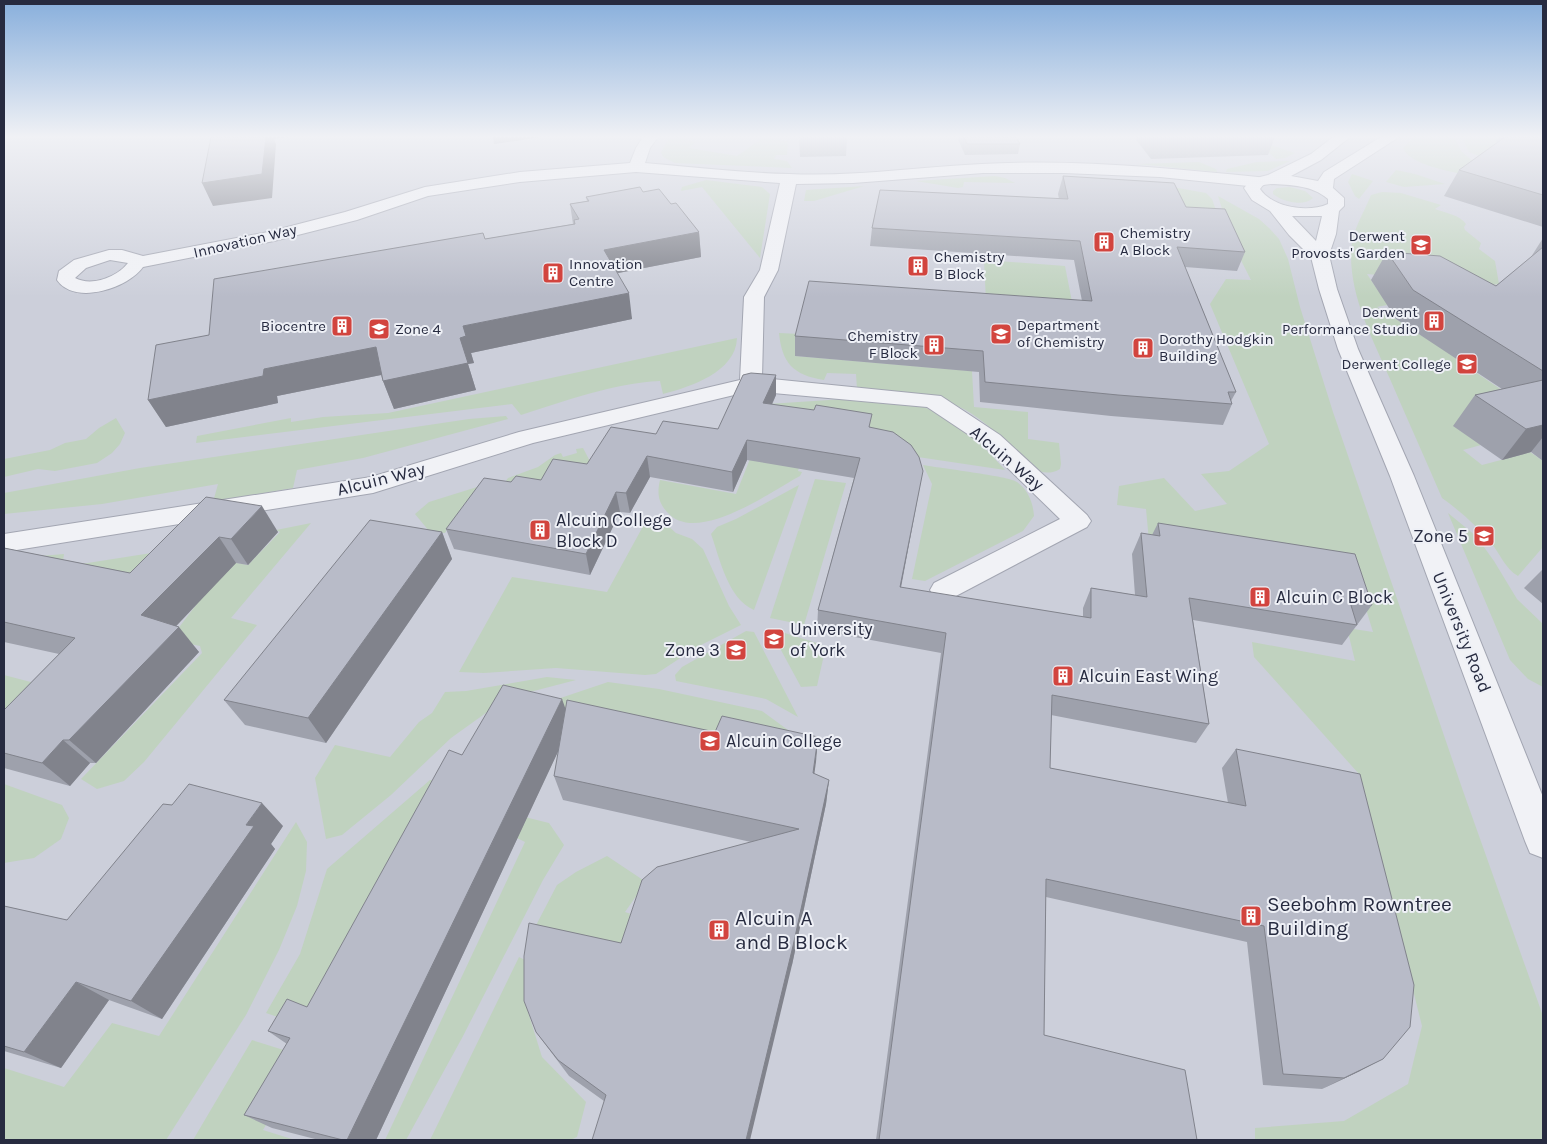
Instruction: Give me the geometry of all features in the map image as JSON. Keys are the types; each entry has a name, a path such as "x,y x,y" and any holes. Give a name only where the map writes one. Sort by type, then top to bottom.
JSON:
{"street":[{"name":"Innovation Way","path":"137,264 268,237 350,216 435,190"},
{"path":"751,384 754,297 769,270 786,190"},
{"path":"1264,190 1295,231 1320,255 1332,210 1338,202 1332,194 1326,190"},
{"path":"1276,207 1297,212 1316,213 1332,210"},
{"name":"University Road","path":"1320,255 1328,289 1348,349 1402,476 1543,841"},
{"name":"Alcuin Way","path":"4,543 373,485 527,437 751,384 933,401 992,440 1078,521 944,590"}],"shaded area":[{"name":"University of York","path":"4,190 1543,190 1543,1140 4,1140"}],"green space":[{"path":"705,190 766,190 770,194 760,258"},
{"path":"806,190 849,190 814,201 804,201"},
{"path":"1165,190 1191,190 1206,193 1212,199 1217,213 1182,215"},
{"path":"1303,190 1313,198 1299,203 1293,202 1282,199 1273,194 1273,191"},
{"path":"1352,190 1366,190 1359,199"},
{"path":"1382,192 1401,193 1441,205 1435,209 1460,218 1466,224 1465,230 1481,243 1479,249 1495,261 1499,284 1491,285 1367,274 1377,289 1397,303 1377,307 1430,341 1523,361 1475,372 1517,400 1454,426 1481,445 1463,450 1482,465 1520,455 1504,434 1543,461 1543,547 1518,576 1513,573 1480,531 1462,513 1442,498 1358,302 1352,269 1352,244 1371,195"},
{"path":"1218,196 1259,219 1269,228 1279,239 1288,259 1300,307 1333,412 1462,788 1543,1016 1543,1140 1255,1140 1255,1128 1344,1121 1408,1084 1422,1026 1359,774 1254,657 1252,642 1355,661 1347,628 1373,632 1355,573 1149,541 1146,509 1117,505 1119,486 1164,478 1195,511 1227,504 1201,474 1229,471 1269,444 1210,304 1226,279 1251,280 1221,221 1224,215"},
{"path":"984,260 1065,266 1073,307 986,301"},
{"path":"779,333 800,334 795,356 972,371 974,407 1028,412 1028,439 1059,443 1060,469 1049,473 1034,469 987,425 972,414 942,400 926,395 857,389 856,374 827,373 824,380 804,375 786,360"},
{"path":"737,338 735,350 720,369 698,382 663,394 660,381 642,382 607,389 521,415 512,404 196,443 197,436 291,418 291,422 323,417 388,413"},
{"path":"844,399 895,401 918,405 933,411 947,418 972,436 1005,470 911,456 768,404"},
{"path":"506,416 508,419 363,458 297,470 293,488 213,502 218,484 102,504 4,514 4,493 140,468 469,419"},
{"path":"116,418 125,433 120,444 112,453 97,463 55,471 38,469 4,477 4,459 50,450 65,443 86,439 99,428"},
{"path":"583,448 593,467 544,497 499,490 508,478 538,467 555,455 561,453 563,457 577,453 576,449"},
{"path":"750,459 800,465 798,471 802,472 800,476 752,503 714,520 696,523 680,521 667,512 660,501 660,480 736,494"},
{"path":"923,465 988,475 1017,482 1029,497 1034,516 1023,531 925,581 912,579 932,484"},
{"path":"815,479 846,483 804,625 770,618"},
{"path":"493,482 465,503 445,533 437,532 434,537 415,514 429,502"},
{"path":"799,485 754,610 745,605 731,588 711,534 717,527 736,519"},
{"path":"1448,513 1476,536 1517,599 1543,624 1543,687 1528,679 1510,660"},
{"path":"659,518 676,533 692,539 703,549 729,606 741,625 697,647 656,674 645,675 556,668 484,673 459,672 512,577 607,592 647,519"},
{"path":"311,523 231,618 257,625 144,762 124,781 97,789 81,779 202,653 200,646 176,641 177,630 196,605 4,568 4,559 64,554 62,567 196,546 191,555 248,565 280,532 276,530"},
{"path":"769,628 826,646 817,686 801,687"},
{"path":"746,631 754,632 798,717 766,699 676,681 675,675 682,667"},
{"path":"4,675 46,686 4,745"},
{"path":"547,677 576,680 530,692 497,705 451,738 391,795 342,835 326,839 315,778 335,745 390,757 419,722 432,713 445,692 466,691"},
{"path":"608,682 659,689 762,711 803,741 768,749 522,711"},
{"path":"430,780 446,782 301,1025 266,1013 300,954 327,869"},
{"path":"4,784 62,805 69,818 61,839 34,858 4,863"},
{"path":"521,816 549,823 564,845 543,880 462,1038 406,1140 385,1140 525,842 513,836"},
{"path":"296,822 307,842 306,871 297,906 279,950 246,1015 166,1140 4,1140 4,1068 64,1087 112,1023 159,1036"},
{"path":"607,856 646,882 625,912 640,917 624,956 532,933 557,885 576,872"},
{"path":"519,957 529,962 528,1012 542,1057 586,1102 577,1137 570,1140 430,1140"},
{"path":"252,1040 306,1057 263,1130 295,1140 193,1140"}],"building":[{"path":"622,190 642,190 643,192 660,190 671,204 676,203 699,232 604,250 629,293 463,326 466,336 460,338 468,363 383,381 376,347 264,369 263,376 148,400 156,345 209,335 214,279 483,233 485,239 575,224 574,220 579,219 570,204 589,201 586,197"},
{"path":"880,190 1068,199 1066,190 1178,190 1186,207 1225,209 1245,252 1177,247 1236,392 1228,392 1232,404 985,382 983,351 795,336 809,281 1092,301 1080,241 872,228"},
{"path":"1527,190 1543,190 1543,195"},
{"path":"1543,247 1543,371 1413,290 1387,252 1440,256 1496,286"},
{"path":"751,373 776,375 763,403 814,410 816,405 872,414 869,427 893,432 911,445 919,457 923,471 900,587 1091,618 1091,588 1147,597 1141,533 1160,536 1158,523 1355,554 1372,605 1350,602 1357,625 1189,598 1209,724 1052,695 1050,768 1246,806 1236,749 1360,774 1414,985 1410,1027 1383,1059 1344,1078 1283,1074 1264,926 1046,879 1044,1035 1185,1070 1197,1140 879,1140 946,633 818,610 860,458 747,440 732,472 647,456 626,493 616,492 586,554 446,529 484,478 511,482 516,476 541,480 553,459 587,464 611,427 656,434 663,421 718,429 743,375"},
{"path":"1543,380 1543,425 1526,429 1475,395"},
{"path":"206,497 262,506 231,539 219,537 141,615 179,627 69,740 63,740 42,763 4,753 4,710 75,638 4,622 4,548 130,573"},
{"path":"370,520 442,532 308,718 224,700"},
{"path":"503,685 562,699 347,1140 244,1115 290,1038 268,1031 287,999 307,1007 449,750 462,755"},
{"name":"Alcuin A and B Block","path":"567,700 715,732 722,716 818,737 813,773 829,780 793,946 746,1140 592,1140 606,1095 558,1060 536,1032 524,1001 524,956 529,923 621,943 642,880 657,867 799,829 554,776"},
{"path":"189,784 262,803 246,825 254,826 131,1001 76,982 24,1052 4,1046 4,906 67,920 163,804 172,805"}],"place":[{"name":"Chemistry A Block","path":"1104,242"},
{"name":"Derwent Provosts' Garden","path":"1421,245"},
{"name":"Chemistry B Block","path":"918,266"},
{"name":"Innovation Centre","path":"553,273"},
{"name":"Derwent Performance Studio","path":"1434,321"},
{"name":"Biocentre","path":"342,326"},
{"name":"Zone 4","path":"379,329"},
{"name":"Department of Chemistry","path":"1001,334"},
{"name":"Chemistry F Block","path":"934,345"},
{"name":"Dorothy Hodgkin Building","path":"1143,348"},
{"name":"Derwent College","path":"1467,364"},
{"name":"Alcuin College Block D","path":"540,530"},
{"name":"Zone 5","path":"1484,536"},
{"name":"Alcuin C Block","path":"1260,597"},
{"name":"University of York","path":"774,639"},
{"name":"Zone 3","path":"736,650"},
{"name":"Alcuin East Wing","path":"1063,676"},
{"name":"Alcuin College","path":"710,741"},
{"name":"Seebohm Rowntree Building","path":"1251,916"},
{"name":"Alcuin A and B Block","path":"719,930"}]}
